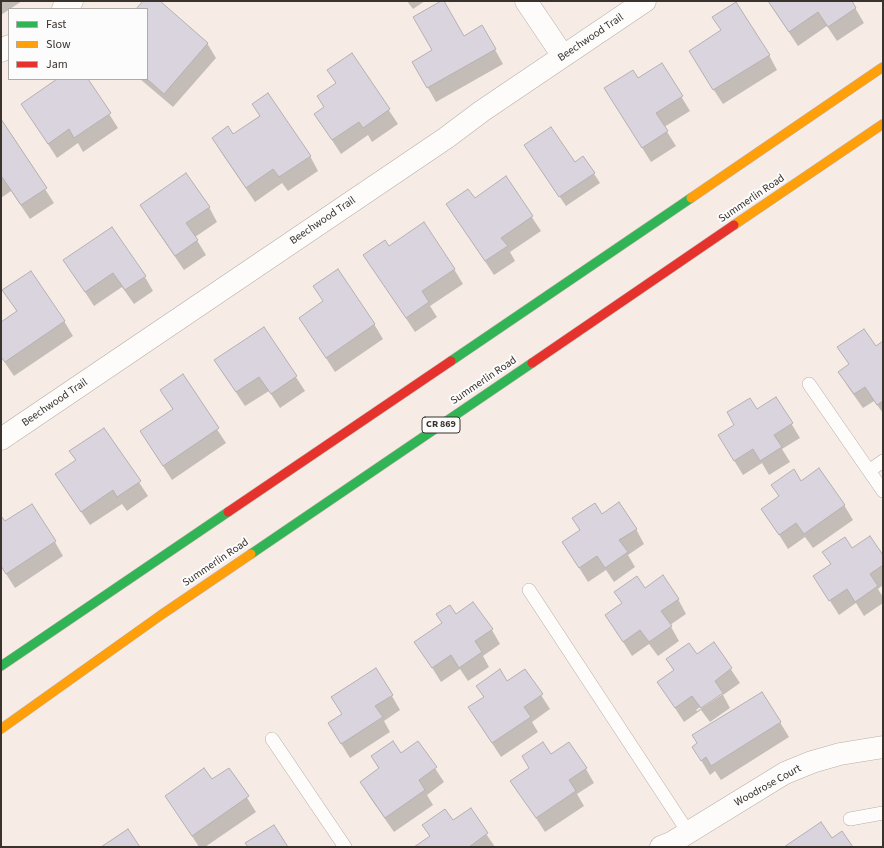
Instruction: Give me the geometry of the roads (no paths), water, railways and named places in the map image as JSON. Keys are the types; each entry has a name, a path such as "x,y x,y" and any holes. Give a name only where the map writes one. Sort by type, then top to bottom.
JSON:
{"main road":[{"path":"1,666 883,67"},
{"name":"Summerlin Road","path":"1,729 161,615 883,124"}],"street":[{"path":"64,8 72,1"},
{"path":"526,1 563,56"},
{"name":"Beechwood Trail","path":"1,439 446,138 645,1"},
{"name":"Woodrose Court","path":"661,847 671,843 792,770 812,762 840,754 883,747"}],"lane":[{"path":"809,384 883,491"},
{"path":"869,471 883,462"},
{"path":"528,590 688,832"},
{"path":"272,739 344,847"},
{"path":"850,819 883,814"}]}
